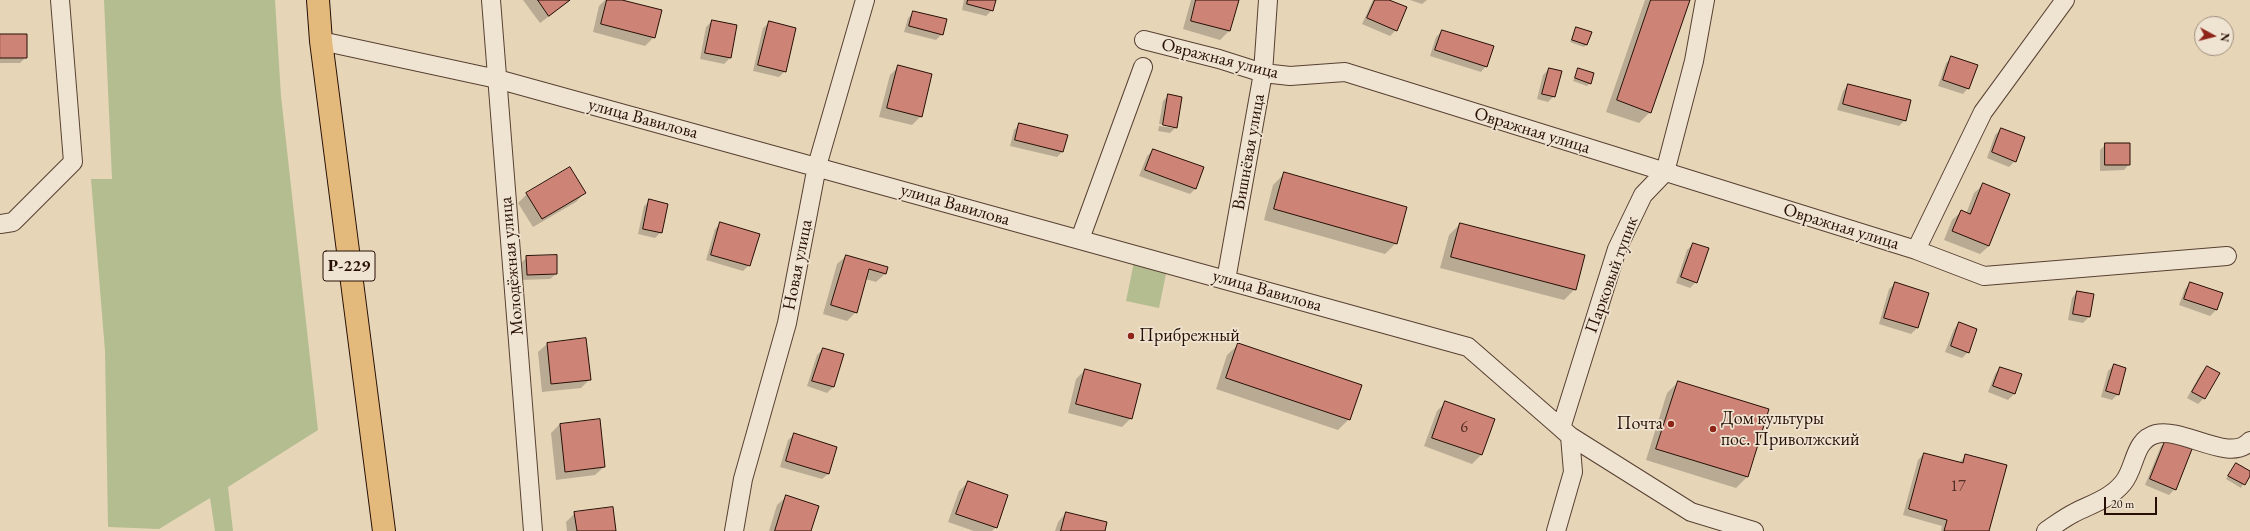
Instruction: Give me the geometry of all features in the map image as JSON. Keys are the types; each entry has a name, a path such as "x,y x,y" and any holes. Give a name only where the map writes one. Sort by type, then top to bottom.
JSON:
{"main road":[{"name":"Р-229","path":"318,0 321,41 384,531"}],"street":[{"path":"0,224 13,222 73,162 60,0"},
{"name":"Молодёжная улица","path":"491,0 533,531"},
{"name":"Новая улица","path":"734,531 743,479 787,323 817,166 865,0"},
{"name":"Вишнёвая улица","path":"1226,280 1263,73 1268,0"},
{"name":"Парковый тупик","path":"1556,531 1573,472 1566,432 1618,250 1643,195 1665,172 1694,61 1705,0"},
{"name":"Овражная улица","path":"1916,250 1983,112 2065,0"},
{"name":"Овражная улица","path":"1144,40 1219,59 1263,73 1290,76 1345,72 1916,250 1984,276 2226,256"},
{"name":"улица Вавилова","path":"321,41 497,79 817,166 1468,347 1566,432 1691,512 1754,531"},
{"path":"1080,239 1143,67"},
{"path":"2046,531 2074,513 2101,501 2124,482 2140,445 2156,434 2173,433 2227,449 2247,444 2250,441"}],"green space":[{"path":"104,0 275,0 281,96 318,430 228,487 233,531 215,531 210,498 159,529 108,527 105,351 91,179 112,179"},
{"path":"1134,262 1167,269 1159,308 1126,301"}],"building":[{"path":"538,0 570,0 549,16"},
{"path":"607,0 622,0 662,10 655,38 601,24"},
{"path":"968,0 996,0 993,11 967,4"},
{"path":"1196,0 1239,0 1230,31 1191,21"},
{"path":"1375,0 1389,0 1407,7 1397,31 1367,18"},
{"path":"1651,0 1690,0 1651,113 1617,100"},
{"path":"913,11 947,19 943,35 909,26"},
{"path":"712,20 737,25 731,58 705,53"},
{"path":"769,21 796,28 786,72 758,65"},
{"path":"1576,27 1592,32 1587,45 1572,40"},
{"path":"1442,30 1494,46 1487,67 1435,50"},
{"path":"0,34 27,34 27,58 0,58"},
{"path":"1951,56 1978,65 1969,89 1943,80"},
{"path":"898,65 932,74 922,117 887,108"},
{"path":"1549,68 1562,71 1555,97 1542,94"},
{"path":"1578,68 1594,73 1591,84 1575,78"},
{"path":"1848,84 1911,100 1906,121 1843,104"},
{"path":"1168,94 1182,97 1177,128 1163,125"},
{"path":"1019,123 1068,135 1063,152 1015,140"},
{"path":"2001,128 2025,137 2016,162 1992,152"},
{"path":"2105,143 2130,143 2130,165 2105,165"},
{"path":"1153,149 1204,167 1196,189 1145,170"},
{"path":"570,167 586,193 542,219 526,193"},
{"path":"1284,172 1407,207 1397,244 1274,209"},
{"path":"1983,183 2010,194 1989,246 1952,231 1961,210 1970,214"},
{"path":"649,199 668,204 662,233 643,229"},
{"path":"720,222 760,234 750,266 711,255"},
{"path":"1460,223 1585,255 1576,290 1451,257"},
{"path":"1693,243 1709,248 1697,283 1681,277"},
{"path":"557,255 557,274 527,275 526,256"},
{"path":"846,255 888,267 886,274 869,269 857,313 831,305"},
{"path":"1895,282 1929,293 1918,328 1884,318"},
{"path":"2190,282 2223,293 2217,310 2184,299"},
{"path":"2077,291 2094,294 2090,317 2073,314"},
{"path":"1959,322 1977,329 1969,353 1951,346"},
{"path":"586,338 591,380 551,384 547,343"},
{"path":"1238,343 1362,385 1350,420 1226,378"},
{"path":"823,348 844,354 834,387 812,381"},
{"path":"2114,364 2126,368 2119,395 2106,391"},
{"path":"2207,366 2220,373 2205,399 2192,392"},
{"path":"2000,367 2022,374 2015,394 1993,386"},
{"path":"1085,369 1141,384 1132,419 1076,404"},
{"name":"Дом культуры пос. Приволжский","path":"1678,381 1769,409 1748,477 1656,449"},
{"path":"1445,401 1495,419 1482,455 1432,438"},
{"path":"600,419 605,467 565,472 560,424"},
{"path":"794,433 837,447 829,474 786,461"},
{"path":"2166,439 2192,449 2176,490 2150,479"},
{"path":"1924,453 1963,463 1965,454 2007,465 1989,531 1944,531 1947,520 1909,509"},
{"path":"2236,463 2250,471 2250,476 2245,485 2228,476"},
{"path":"968,481 1008,495 997,528 956,514"},
{"path":"786,495 819,506 811,531 775,531"},
{"path":"613,507 616,531 577,531 574,512"},
{"path":"1066,512 1107,522 1105,531 1061,531"}],"place":[{"name":"Прибрежный","path":"1131,336"},
{"name":"Почта","path":"1671,424"},
{"name":"Дом культуры пос. Приволжский","path":"1713,429"}]}
